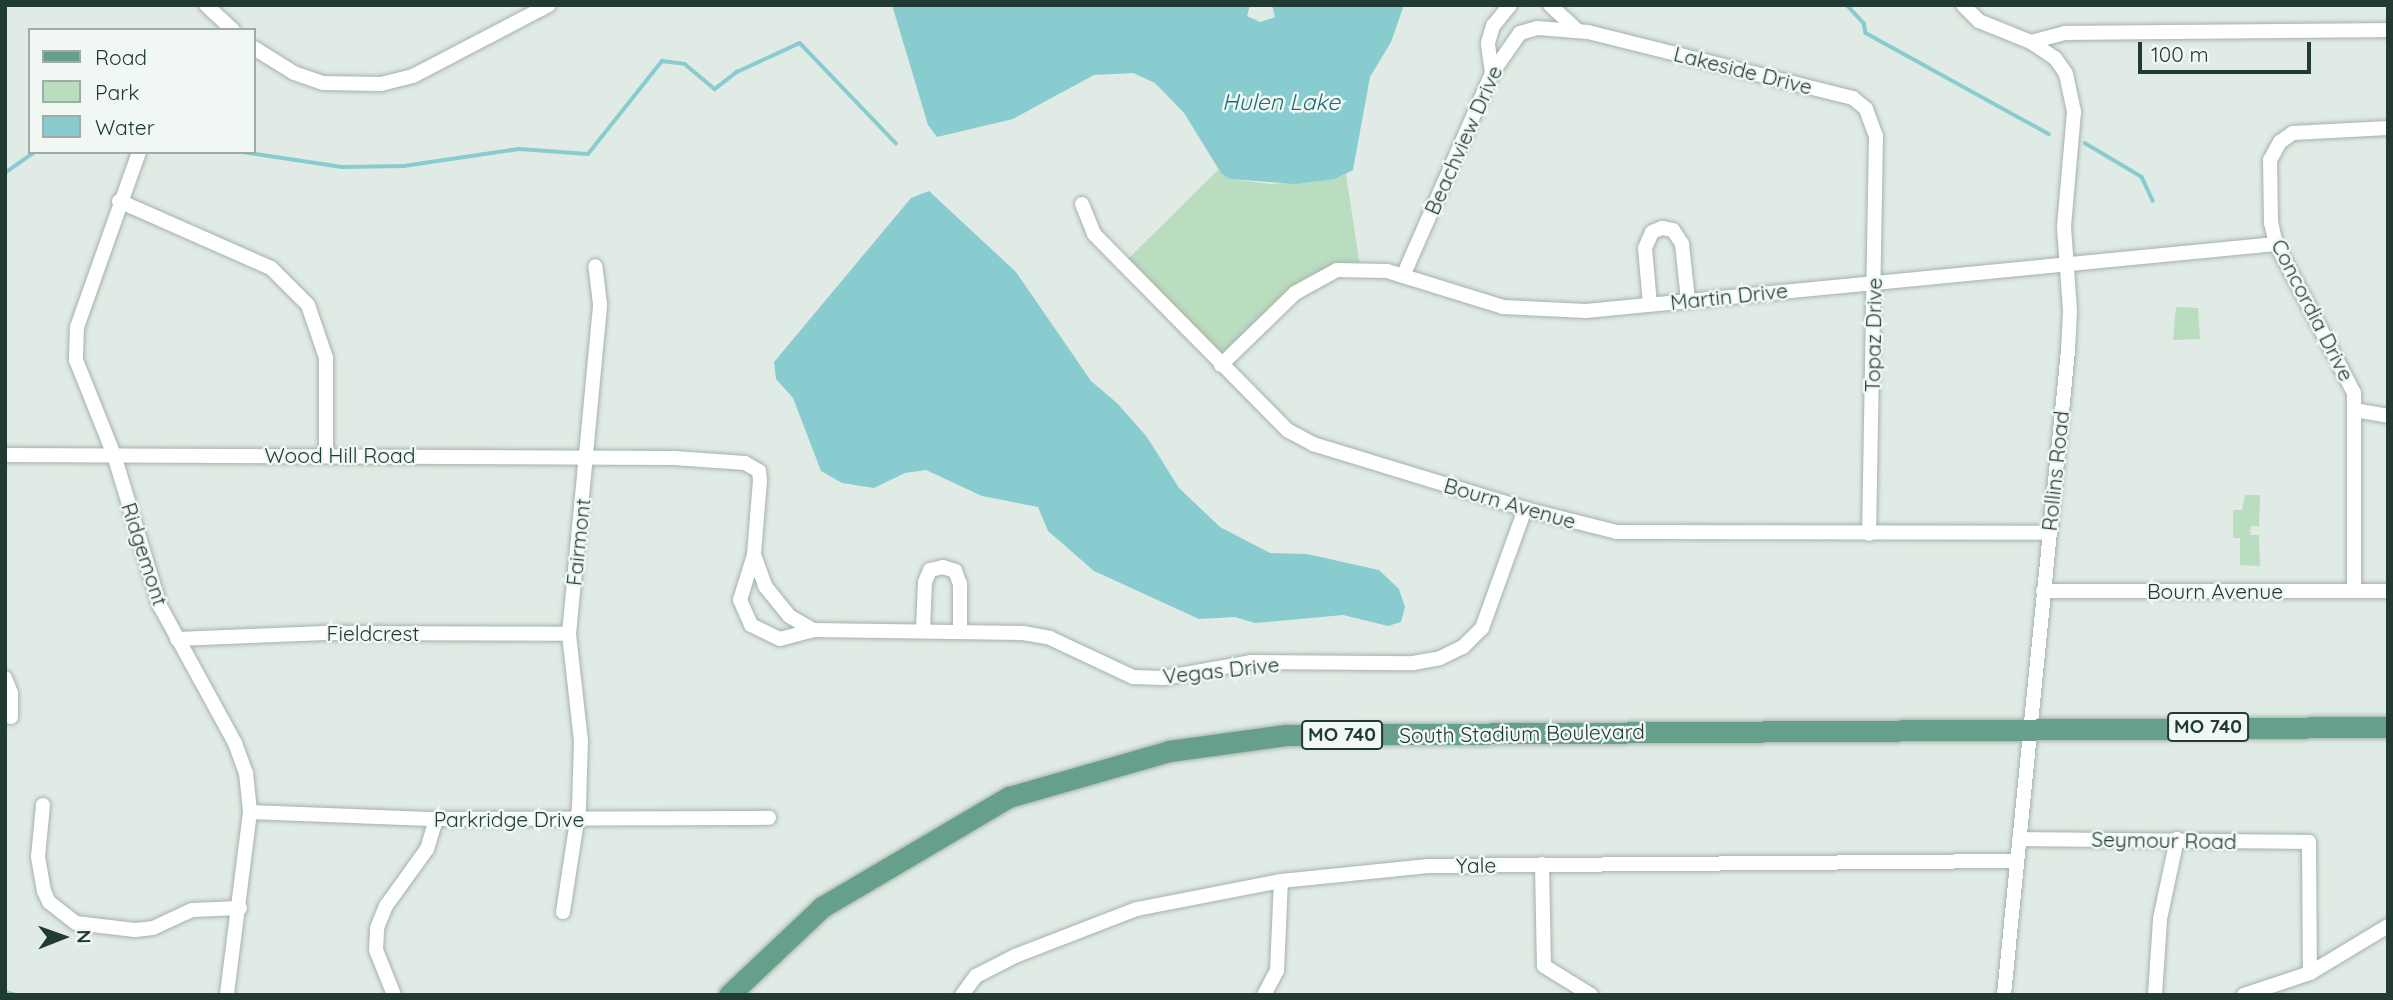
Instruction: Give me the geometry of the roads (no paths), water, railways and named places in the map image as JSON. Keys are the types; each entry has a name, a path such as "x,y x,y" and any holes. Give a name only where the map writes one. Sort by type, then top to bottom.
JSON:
{"main road":[{"name":"South Stadium Boulevard","path":"729,995 822,907 1009,797 1169,751 1286,735 2388,727"}],"street":[{"path":"206,5 231,28"},
{"path":"256,53 323,83 381,84 413,76 550,5"},
{"path":"1492,73 1488,43 1493,26 1510,5"},
{"path":"1549,5 1582,31"},
{"name":"Rollins Road","path":"1963,5 1979,21 2031,42 2055,58 2072,92 2064,227 2068,351 2028,728 2004,995"},
{"name":"Beachview Drive","path":"1403,276 1492,73 1520,33 1537,28 1582,31"},
{"path":"2031,42 2065,33 2388,30"},
{"name":"Lakeside Drive","path":"1582,31 1853,98 1866,109 1876,136"},
{"name":"Concordia Drive","path":"2354,591 2355,410 2350,381 2276,244 2270,160 2280,142 2293,133 2388,128"},
{"name":"Topaz Drive","path":"1869,534 1876,136"},
{"name":"Ridgemont","path":"138,154 119,201 76,345 82,381 114,455 145,568 177,639 242,759 250,812 227,995"},
{"path":"119,201 271,268 308,306 326,358 326,455"},
{"name":"Bourn Avenue","path":"1082,204 1094,234 1287,430 1313,444 1525,509 1617,532 2049,533"},
{"path":"1650,304 1645,248 1652,232 1662,228 1673,230 1682,244 1688,300"},
{"name":"Martin Drive","path":"1221,365 1316,279 1362,268 1403,276 1503,307 1533,312 1650,304 2276,244"},
{"name":"Fairmont","path":"562,912 578,819 581,741 569,634 600,304 595,266"},
{"path":"2355,410 2388,416"},
{"name":"Wood Hill Road","path":"5,455 674,458 745,463 759,471 754,555"},
{"name":"Vegas Drive","path":"754,555 740,600 751,625 780,639 813,630 960,630 1049,638 1133,677 1163,678 1251,662 1413,663 1440,658 1463,647 1482,628 1525,509"},
{"path":"754,555 765,586 789,616 813,630"},
{"path":"923,630 925,582 930,570 943,567 955,571 960,584 960,630"},
{"name":"Bourn Avenue","path":"2043,592 2388,591"},
{"name":"Fieldcrest","path":"177,639 325,633 569,634"},
{"path":"5,678 11,693 11,717"},
{"path":"43,805 38,858 44,891 49,902 76,923 135,930 153,928 192,910 240,908"},
{"name":"Parkridge Drive","path":"250,812 436,819 769,818"},
{"path":"394,995 376,950 377,928 386,906 427,849 436,819"},
{"name":"Seymour Road","path":"2019,839 2309,842 2310,973"},
{"path":"2155,995 2160,919 2177,839"},
{"name":"Yale","path":"962,995 976,976 1015,956 1137,909 1281,881 1428,866 2017,861"},
{"path":"1542,864 1544,966 1591,995"},
{"path":"1264,995 1279,960 1281,881"},
{"path":"2244,995 2310,973 2388,926"}],"water":[{"name":"Hulen Lake","path":"892,5 1250,5 1247,16 1260,22 1275,17 1272,5 1404,5 1391,42 1370,77 1353,170 1335,179 1295,184 1230,179 1221,173 1184,113 1155,83 1133,73 1094,75 1013,119 937,137 928,125"},
{"path":"929,191 1016,272 1091,381 1117,403 1147,437 1179,488 1220,527 1270,553 1307,554 1379,570 1399,589 1405,607 1401,622 1388,626 1343,615 1255,623 1235,617 1199,619 1094,571 1048,531 1038,507 982,496 926,470 905,473 874,488 842,483 821,471 793,398 776,379 774,362 911,198"}],"waterway":[{"path":"1847,5 1864,23 1866,33 2049,134"},
{"path":"256,154 342,167 404,166 519,149 588,154 662,61 685,64 715,89 737,72 800,43 896,143"},
{"path":"2085,143 2142,177 2153,201"},
{"path":"5,173 32,154"},
{"path":"5,992 16,995"}]}
